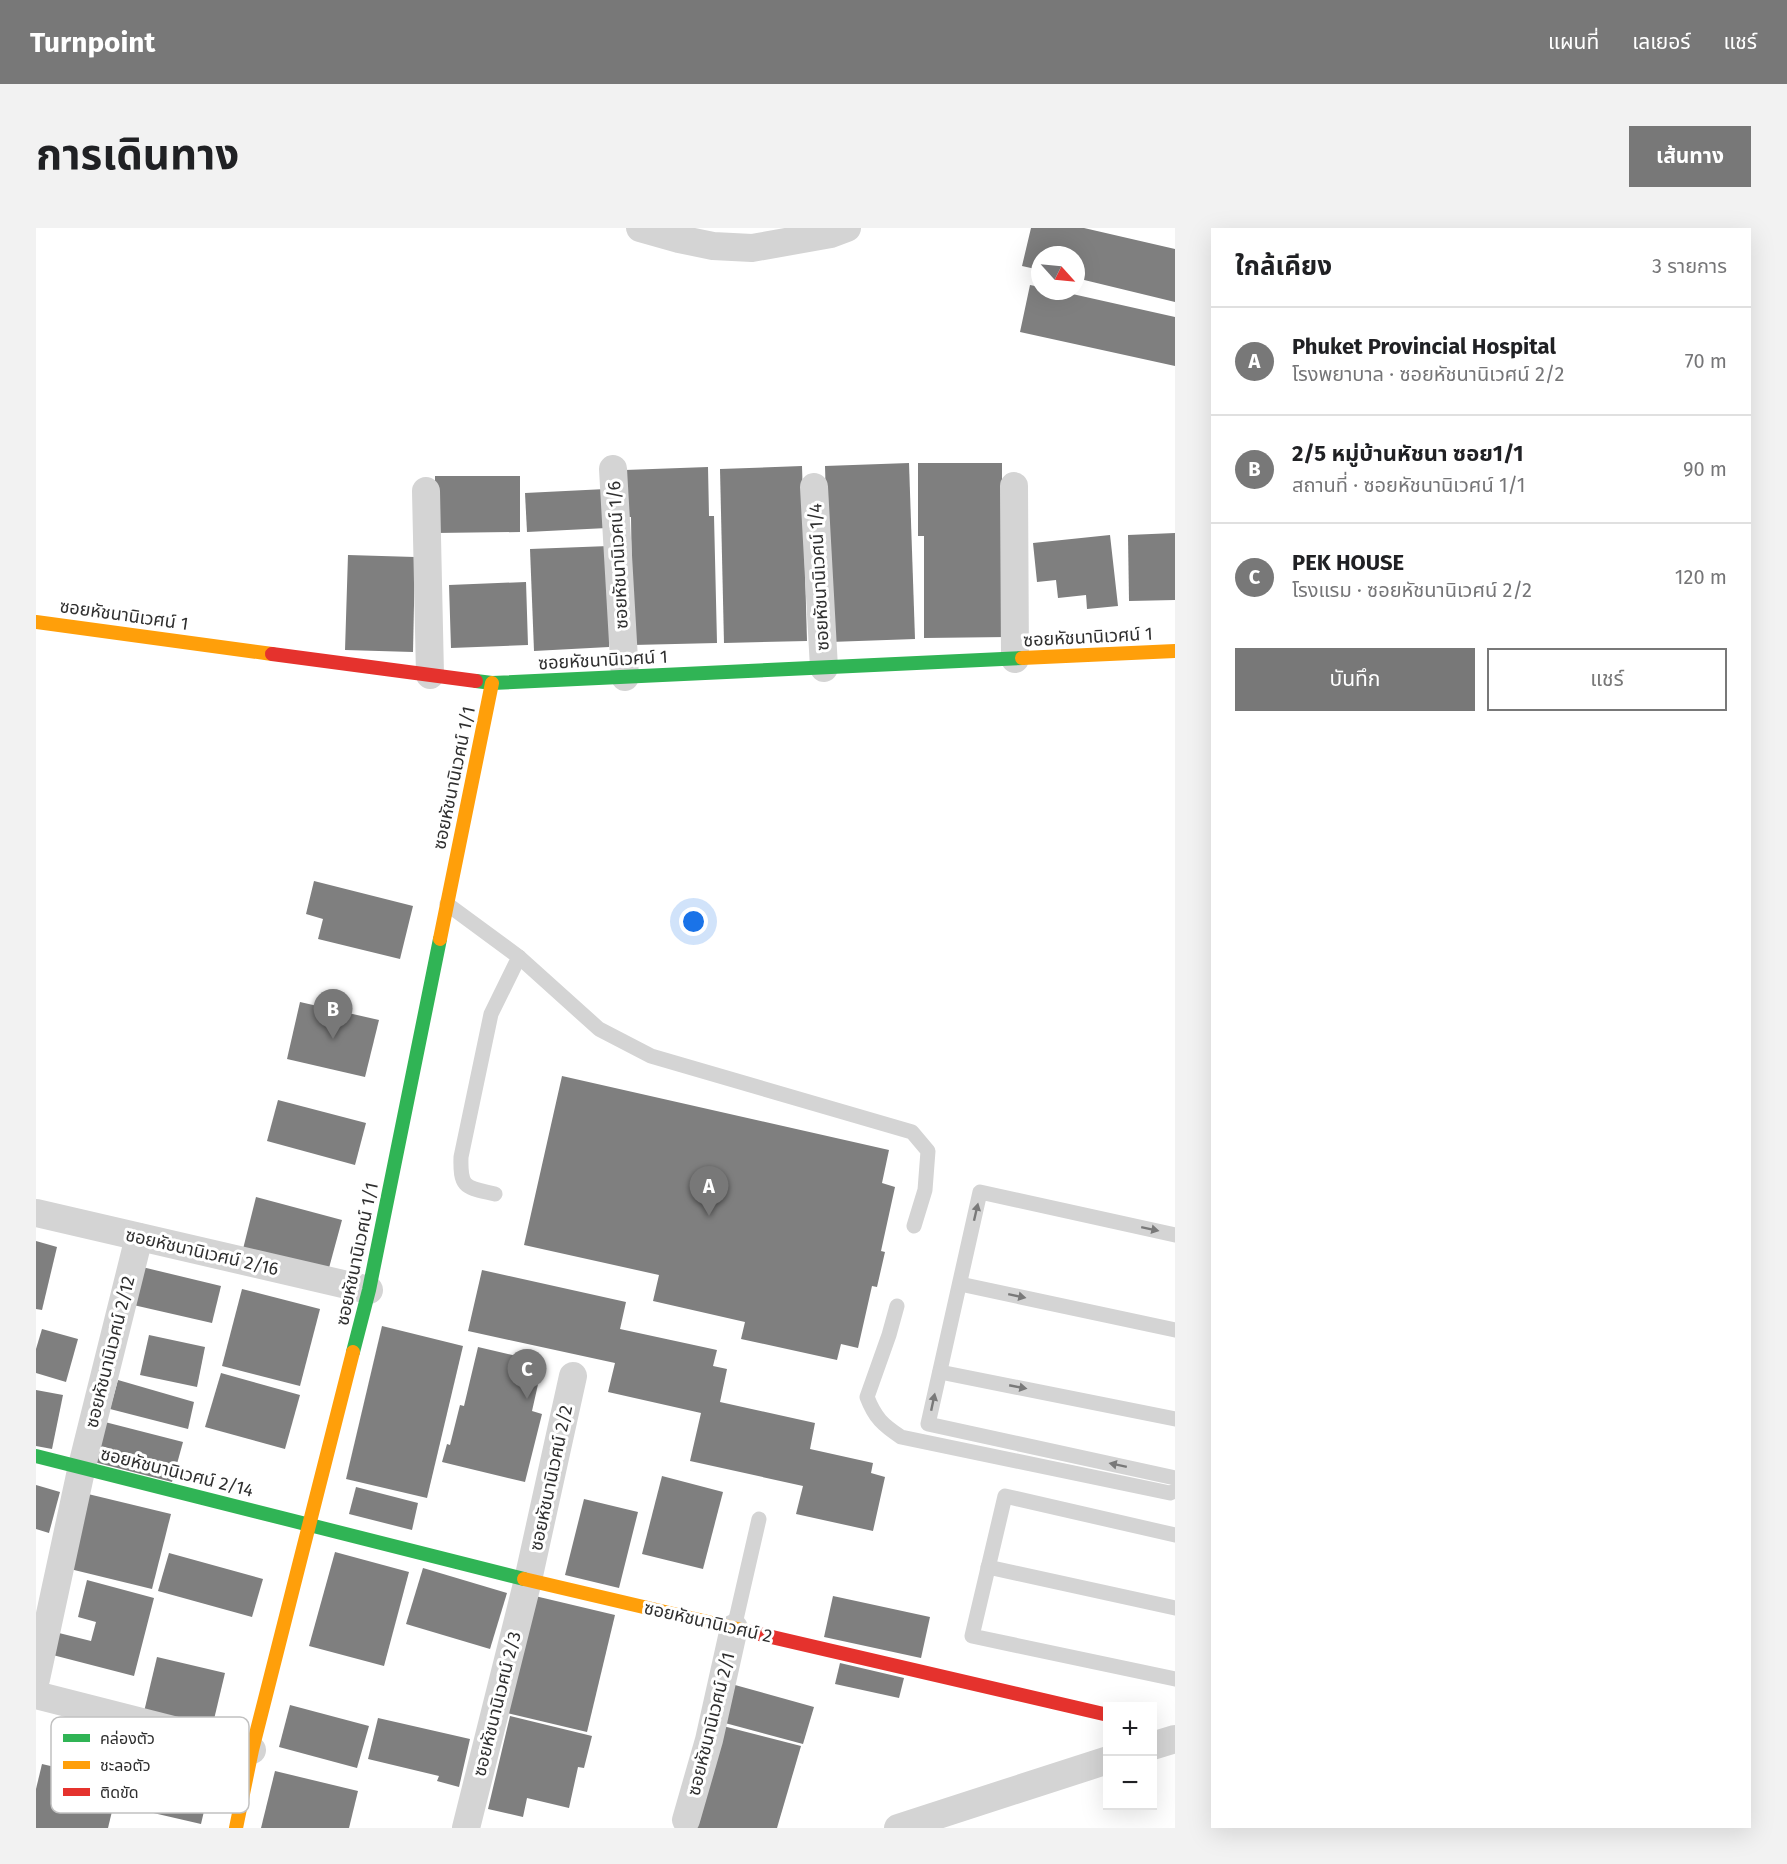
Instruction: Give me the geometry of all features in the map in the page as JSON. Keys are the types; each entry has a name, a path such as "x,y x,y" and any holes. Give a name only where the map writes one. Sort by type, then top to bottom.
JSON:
{"street":[{"path":"640,228 679,239 719,237 752,248 831,234 847,228"},
{"name":"ซอยหัชนานิเวศน์ 1/6","path":"613,469 625,677"},
{"path":"1014,486 1015,659"},
{"name":"ซอยหัชนานิเวศน์ 1/4","path":"814,487 824,668"},
{"path":"426,491 430,675"},
{"name":"ซอยหัชนานิเวศน์ 1","path":"36,622 492,683 1175,651"},
{"name":"ซอยหัชนานิเวศน์ 1/1","path":"249,1765 369,1290 492,683"},
{"name":"ซอยหัชนานิเวศน์ 2/16","path":"36,1213 369,1290"},
{"name":"ซอยหัชนานิเวศน์ 2/12","path":"36,1679 82,1466 139,1237"},
{"name":"ซอยหัชนานิเวศน์ 2/2","path":"528,1580 573,1376"},
{"name":"ซอยหัชนานิเวศน์ 2/14","path":"36,1456 309,1524"},
{"name":"ซอยหัชนานิเวศน์ 2","path":"309,1524 528,1580 1103,1714"},
{"name":"ซอยหัชนานิเวศน์ 2/3","path":"466,1828 528,1580"},
{"name":"ซอยหัชนานิเวศน์ 2/1","path":"686,1820 709,1740 734,1628"},
{"path":"36,1695 122,1717"},
{"path":"1157,1727 1175,1731"},
{"path":"1157,1744 1175,1738"},
{"path":"898,1828 1103,1761"},
{"name":"ซอยหัชนานิเวศน์ 1/1","path":"236,1828 239,1813"}],"lane":[{"path":"447,904 519,957 599,1029 651,1056 912,1132 928,1151 925,1190 914,1226"},
{"path":"495,1194 470,1188 463,1182 460,1173 461,1157 490,1014 519,957"},
{"path":"1175,1234 980,1192 928,1424 1175,1478"},
{"path":"960,1284 1175,1330"},
{"path":"897,1306 867,1397 873,1413 884,1426 901,1437 1170,1493 1175,1491"},
{"path":"940,1372 1175,1419"},
{"path":"1175,1535 1005,1496 972,1636 1175,1679"},
{"path":"734,1628 759,1519"},
{"path":"988,1567 1175,1608"}],"building":[{"path":"1031,228 1084,228 1175,249 1175,302 1085,280 1085,246 1031,246 1031,268 1022,266"},
{"path":"1030,285 1031,300 1085,300 1085,297 1175,317 1175,366 1020,332"},
{"path":"909,463 915,639 830,642 825,466"},
{"path":"918,463 1002,463 1002,575 1008,637 924,638 924,536 918,536"},
{"path":"802,466 807,641 724,643 720,469"},
{"path":"708,467 709,516 714,516 717,643 633,645 631,517 615,517 625,470"},
{"path":"435,476 520,476 520,532 435,533"},
{"path":"606,489 607,528 527,532 525,493"},
{"path":"1175,533 1175,600 1129,601 1128,535"},
{"path":"1110,535 1118,606 1087,609 1086,595 1058,598 1056,580 1037,582 1033,543"},
{"path":"609,546 609,647 534,651 530,549"},
{"path":"348,555 415,557 413,652 345,650"},
{"path":"526,582 528,645 451,648 449,585"},
{"path":"314,881 413,906 400,959 318,939 323,919 306,914"},
{"path":"300,1002 379,1020 365,1077 287,1059"},
{"path":"562,1076 889,1150 882,1183 895,1187 881,1251 885,1252 877,1287 872,1286 858,1348 841,1344 837,1360 741,1339 745,1322 653,1301 659,1275 524,1245"},
{"path":"278,1100 366,1123 355,1165 267,1141"},
{"path":"256,1197 342,1220 326,1279 241,1257"},
{"path":"36,1241 57,1247 42,1310 36,1309"},
{"path":"138,1266 221,1286 212,1323 129,1304"},
{"path":"482,1270 626,1302 620,1329 717,1350 713,1366 727,1369 720,1402 815,1423 810,1449 873,1463 871,1473 885,1477 873,1531 796,1514 803,1486 690,1461 701,1413 608,1392 615,1363 468,1331"},
{"path":"242,1289 320,1309 300,1386 222,1366"},
{"path":"382,1326 463,1346 427,1498 346,1479"},
{"path":"42,1329 78,1339 66,1382 36,1373 36,1349"},
{"path":"149,1335 205,1347 197,1387 140,1375"},
{"path":"478,1347 543,1362 532,1411 542,1414 525,1482 442,1462 447,1444 450,1445 460,1405 464,1406"},
{"path":"221,1373 300,1395 285,1449 205,1427"},
{"path":"118,1380 194,1402 188,1429 110,1409"},
{"path":"36,1390 63,1395 52,1449 36,1446"},
{"path":"101,1421 183,1442 172,1482 90,1461"},
{"path":"662,1476 723,1492 703,1569 642,1554"},
{"path":"36,1485 60,1492 49,1533 36,1529"},
{"path":"356,1487 418,1503 412,1530 349,1514"},
{"path":"88,1494 171,1514 152,1589 70,1569"},
{"path":"584,1499 638,1512 619,1588 565,1575"},
{"path":"335,1552 409,1572 384,1666 309,1646"},
{"path":"169,1553 263,1579 252,1617 158,1591"},
{"path":"423,1568 507,1593 490,1649 406,1624"},
{"path":"87,1580 154,1598 134,1676 45,1653 51,1631 91,1641 96,1622 78,1617"},
{"path":"535,1596 615,1615 587,1732 507,1713"},
{"path":"833,1596 930,1617 921,1658 824,1637"},
{"path":"157,1657 225,1673 215,1717 143,1716"},
{"path":"840,1663 904,1678 899,1698 835,1684"},
{"path":"735,1685 814,1707 803,1744 725,1723"},
{"path":"290,1705 369,1726 357,1768 279,1747"},
{"path":"510,1716 592,1736 584,1768 578,1767 569,1808 527,1798 523,1817 488,1809"},
{"path":"378,1718 470,1739 459,1787 437,1781 439,1776 368,1759"},
{"path":"723,1726 801,1746 777,1828 696,1828"},
{"path":"42,1764 51,1766 51,1813 112,1813 108,1828 36,1828 36,1789"},
{"path":"275,1771 358,1791 349,1828 261,1828"},
{"path":"153,1813 204,1813 201,1824"}],"traffic: fast":[{"path":"476,681 492,683 1022,658"},
{"path":"353,1352 369,1290 440,939"},
{"path":"36,1456 524,1579"}],"traffic: slow":[{"path":"36,622 272,654"},
{"path":"1022,658 1175,651"},
{"path":"440,939 492,683"},
{"path":"249,1765 353,1352"},
{"path":"524,1579 746,1631"},
{"path":"236,1828 239,1813"}],"traffic: jam":[{"path":"272,654 476,681"},
{"path":"746,1631 1103,1714"}],"place":[{"name":"2/5 หมู่บ้านหัชนา ซอย1/1","path":"333,1039"},
{"name":"Phuket Provincial Hospital","path":"709,1216"},
{"name":"PEK HOUSE","path":"527,1399"}]}
